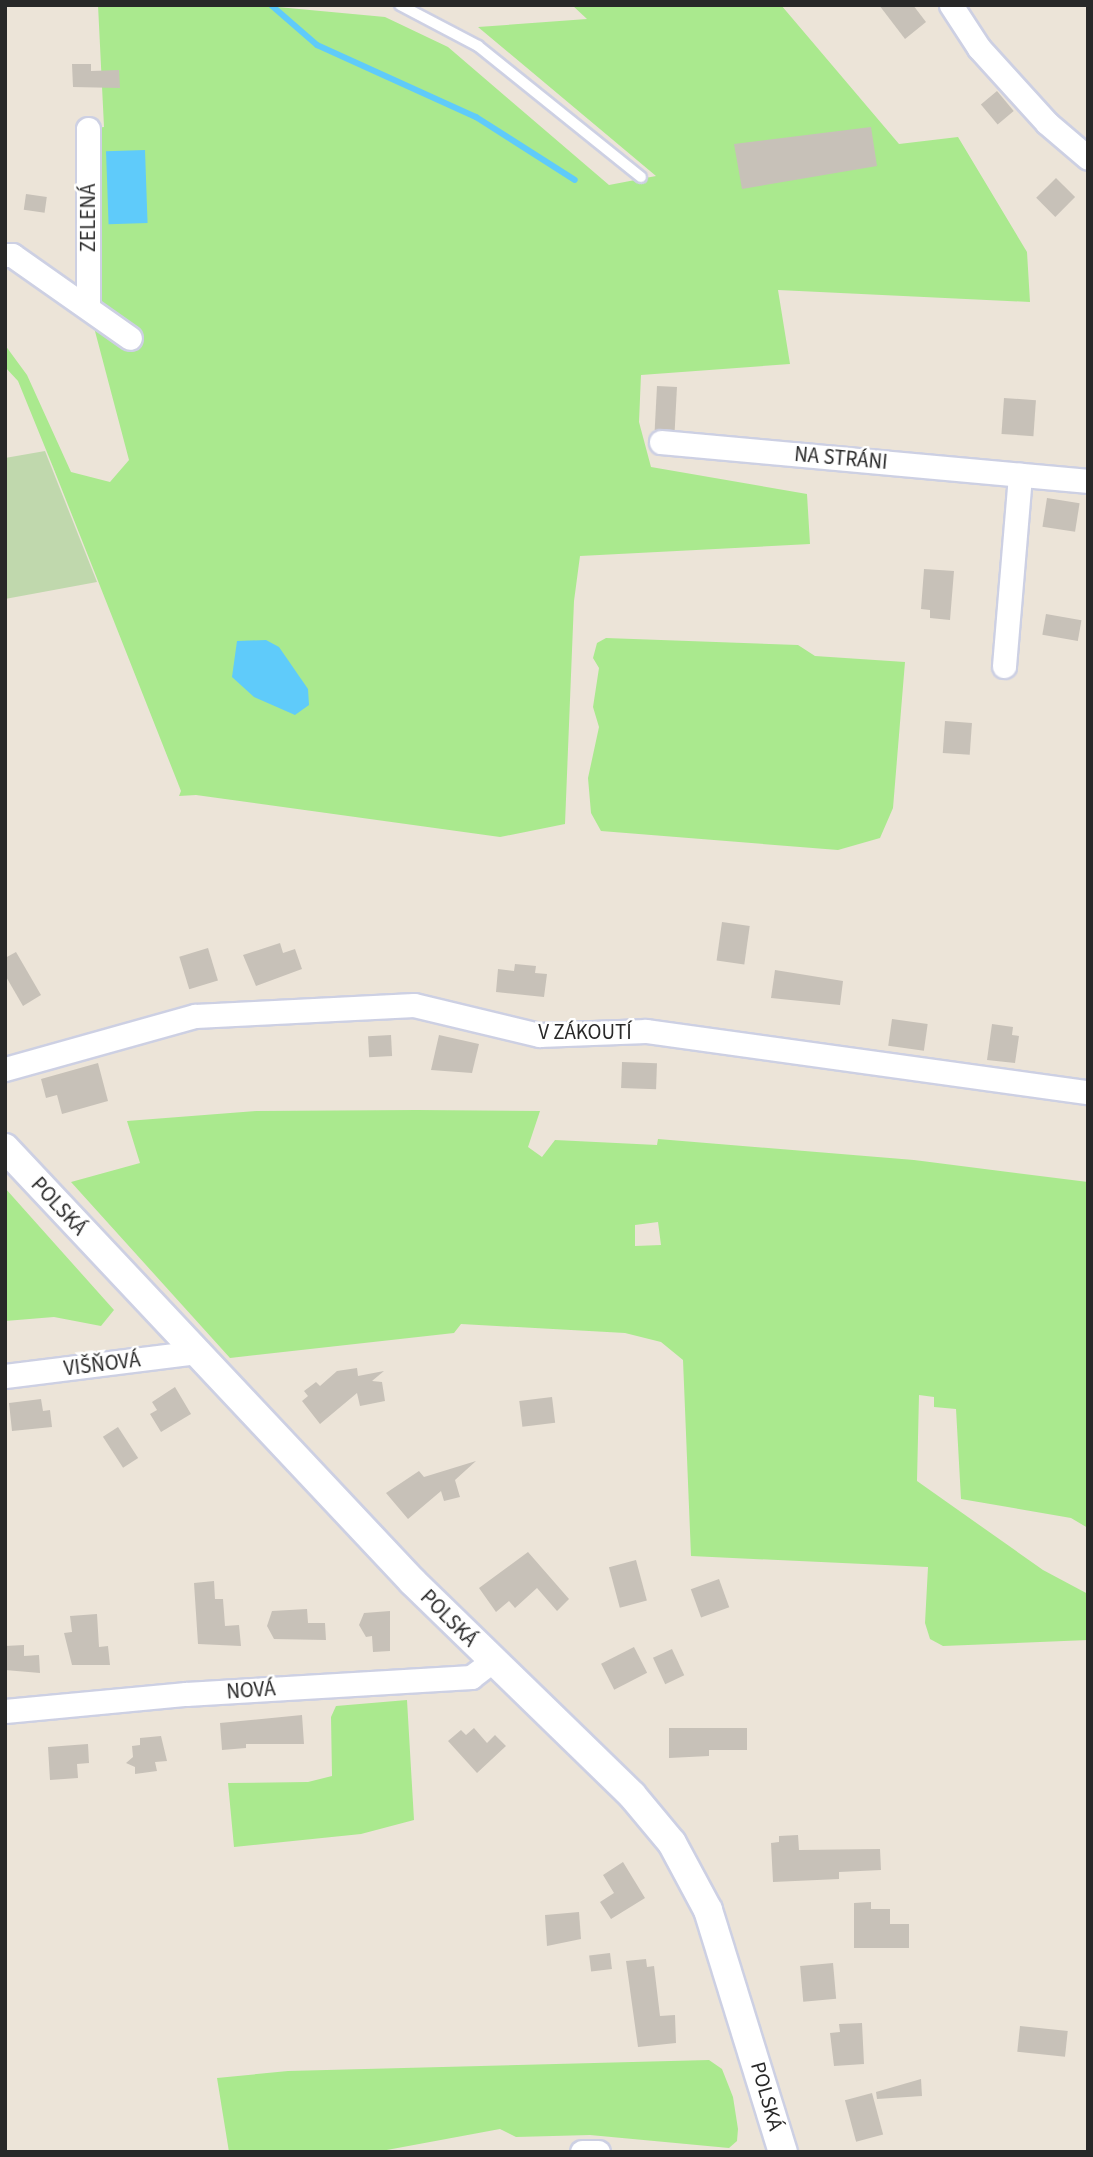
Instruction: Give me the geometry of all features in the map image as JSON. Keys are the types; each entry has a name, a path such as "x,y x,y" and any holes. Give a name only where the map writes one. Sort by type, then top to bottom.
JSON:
{"street":[{"path":"951,5 979,48 1047,123 1088,159"},
{"name":"ZELENÁ","path":"88,129 88,306"},
{"path":"5,255 88,306 130,338"},
{"name":"NA STRÁNI","path":"661,442 1088,481"},
{"path":"1003,666 1020,475"},
{"name":"V ZÁKOUTÍ","path":"5,1069 195,1016 414,1005 539,1035 646,1031 1088,1093"},
{"name":"POLSKÁ","path":"5,1148 492,1661 632,1795 671,1843 708,1910 783,2152"},
{"name":"VIŠŇOVÁ","path":"5,1376 199,1352"},
{"name":"NOVÁ","path":"5,1711 186,1694 471,1677 492,1661"},
{"path":"582,2152 598,2152"}],"lane":[{"path":"400,5 478,46 641,177"}],"green space":[{"path":"98,5 256,5 385,17 448,47 609,185 656,176 478,27 587,19 572,5 781,5 899,144 958,137 1027,252 1030,302 778,290 790,364 641,375 639,422 651,467 807,494 810,544 580,556 574,601 565,824 500,837 196,795 179,796 181,791 53,467 18,381 5,367 5,345 27,375 71,472 110,482 129,460 91,316 95,128 104,127"},
{"path":"45,451 97,582 5,599 5,458"},
{"path":"606,638 798,645 815,656 905,662 893,808 880,838 838,850 601,831 591,813 588,778 599,727 593,707 599,668 593,658 597,643"},
{"path":"256,1111 540,1111 528,1147 542,1157 555,1140 657,1145 658,1139 914,1160 1088,1182 1088,1528 1071,1518 961,1499 956,1409 934,1407 934,1397 919,1395 917,1481 1043,1570 1088,1594 1088,1640 943,1646 930,1639 925,1623 928,1567 691,1556 683,1360 661,1342 625,1333 461,1324 454,1333 230,1358 71,1182 140,1163 127,1121","holes":["658,1222 661,1245 635,1246 635,1225"]},
{"path":"5,1188 114,1310 101,1326 54,1317 5,1321"},
{"path":"407,1700 414,1820 361,1834 234,1847 228,1783 308,1782 332,1776 331,1717 336,1706"},
{"path":"709,2060 722,2069 733,2097 738,2129 737,2141 729,2148 590,2135 516,2137 500,2129 376,2152 229,2152 217,2078 288,2071"}],"water":[{"path":"145,150 148,223 109,224 106,151"},
{"path":"266,640 279,647 308,689 309,705 295,715 254,697 232,677 237,641"}],"building":[{"path":"879,5 913,5 926,22 905,39"},
{"path":"72,64 91,64 91,71 119,70 120,88 73,87"},
{"path":"997,91 1014,111 998,124 981,104"},
{"path":"871,127 877,166 742,189 734,144"},
{"path":"1056,178 1075,197 1055,217 1036,198"},
{"path":"26,194 47,197 45,213 24,210"},
{"path":"657,386 677,387 675,431 655,430"},
{"path":"1004,398 1036,400 1033,436 1001,434"},
{"path":"1047,498 1080,503 1075,532 1042,527"},
{"path":"924,569 954,571 950,620 930,618 930,610 921,609"},
{"path":"1046,614 1081,620 1078,641 1042,635"},
{"path":"945,721 972,723 970,755 943,753"},
{"path":"722,922 750,926 744,965 717,961"},
{"path":"280,943 283,953 295,949 302,969 256,986 243,955"},
{"path":"208,948 218,981 189,989 179,957"},
{"path":"16,952 41,995 23,1006 5,975 5,958"},
{"path":"515,964 536,966 535,973 547,974 544,997 496,992 498,969 514,971"},
{"path":"775,970 843,981 840,1005 771,998"},
{"path":"892,1019 928,1024 924,1051 888,1046"},
{"path":"992,1024 1013,1027 1012,1035 1019,1036 1015,1063 987,1060"},
{"path":"391,1035 392,1056 369,1057 368,1036"},
{"path":"439,1035 479,1044 472,1073 431,1070"},
{"path":"622,1062 657,1063 656,1089 621,1088"},
{"path":"98,1063 108,1101 62,1114 57,1095 46,1098 41,1079"},
{"path":"357,1368 358,1376 384,1371 372,1381 382,1382 385,1401 360,1406 357,1393 320,1424 302,1401 308,1396 304,1391 316,1382 320,1386 337,1371"},
{"path":"175,1387 191,1414 161,1432 150,1414 157,1410 152,1402"},
{"path":"552,1397 555,1423 522,1427 519,1401"},
{"path":"41,1399 43,1411 50,1410 52,1427 12,1431 9,1403"},
{"path":"118,1427 138,1458 123,1468 103,1437"},
{"path":"476,1461 455,1480 460,1497 444,1501 441,1491 408,1519 386,1493 419,1471 424,1477"},
{"path":"528,1552 569,1599 557,1611 537,1588 515,1608 509,1601 496,1612 479,1588"},
{"path":"636,1560 647,1601 620,1608 609,1567"},
{"path":"719,1579 729,1607 701,1617 691,1589"},
{"path":"214,1581 215,1599 223,1599 225,1626 239,1625 241,1646 198,1644 194,1583"},
{"path":"307,1609 308,1623 325,1623 326,1640 274,1639 267,1626 272,1611"},
{"path":"390,1611 390,1651 373,1652 372,1636 366,1637 359,1625 364,1613"},
{"path":"97,1614 99,1647 108,1646 110,1665 72,1665 64,1633 72,1632 70,1616"},
{"path":"24,1645 24,1656 39,1655 40,1673 5,1670 5,1646"},
{"path":"634,1647 647,1673 614,1690 601,1664"},
{"path":"672,1649 684,1675 665,1684 653,1658"},
{"path":"302,1715 304,1744 246,1744 246,1748 222,1750 220,1723"},
{"path":"474,1728 487,1743 495,1735 506,1746 477,1773 448,1741 461,1730 466,1735"},
{"path":"669,1728 747,1728 747,1750 709,1750 709,1756 669,1758"},
{"path":"161,1736 167,1761 155,1762 157,1771 135,1774 135,1767 126,1763 133,1757 132,1746 140,1745 140,1738"},
{"path":"88,1744 89,1763 77,1764 78,1778 50,1780 48,1747"},
{"path":"798,1835 799,1850 880,1849 881,1870 839,1872 839,1879 773,1882 771,1843 779,1842 779,1836"},
{"path":"623,1862 645,1898 611,1919 600,1902 614,1893 603,1875"},
{"path":"871,1902 871,1909 890,1909 890,1924 909,1924 909,1948 854,1948 854,1903"},
{"path":"579,1912 581,1939 547,1946 545,1915"},
{"path":"610,1953 612,1969 591,1971 589,1956"},
{"path":"646,1959 647,1967 654,1966 660,2016 675,2015 676,2043 638,2047 626,1961"},
{"path":"833,1963 836,1999 803,2002 800,1966"},
{"path":"862,2023 864,2064 834,2066 830,2033 840,2032 839,2024"},
{"path":"1020,2026 1068,2031 1065,2057 1017,2052"},
{"path":"921,2079 922,2096 877,2099 876,2092"},
{"path":"872,2093 883,2135 856,2142 845,2100"}],"waterway":[{"path":"271,5 317,45 476,117 575,180"}]}
